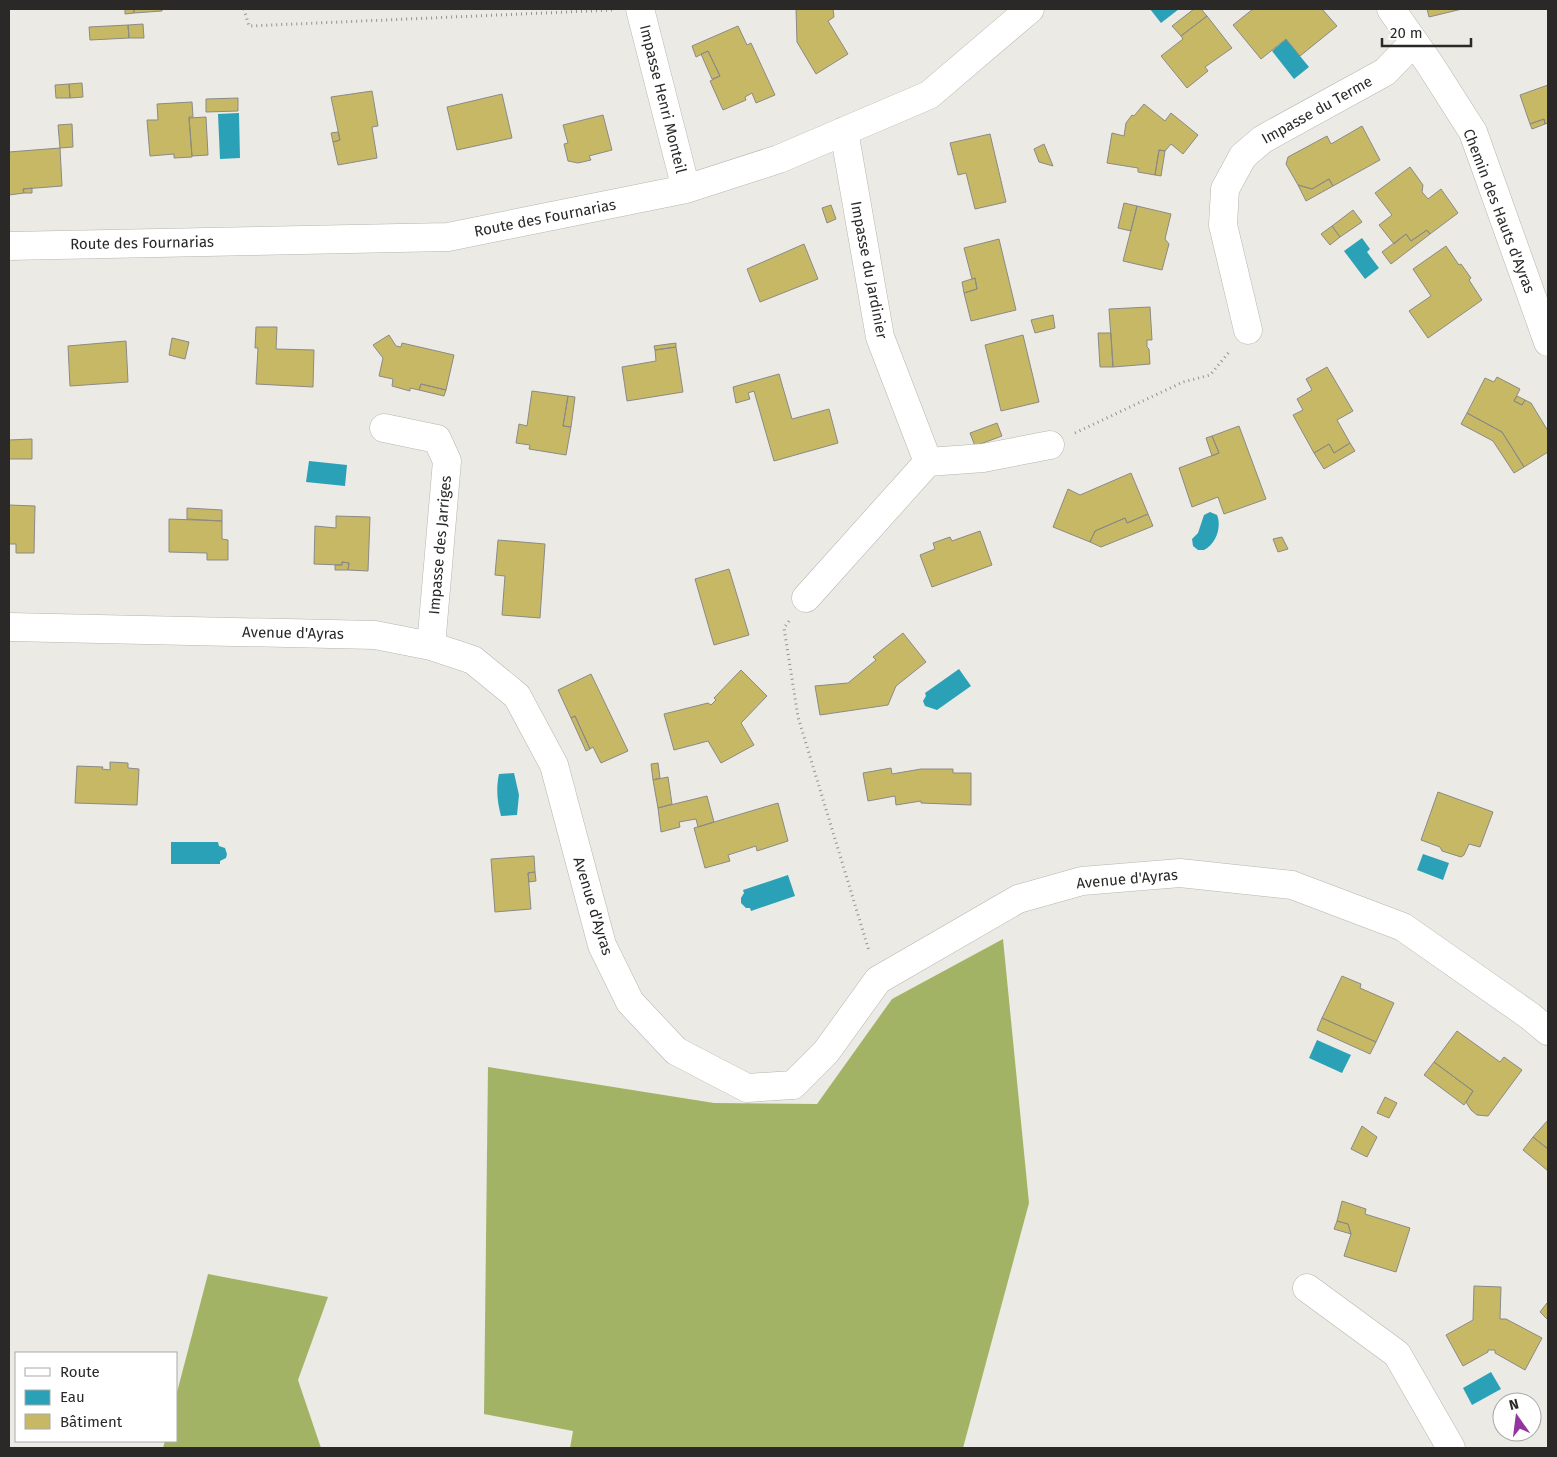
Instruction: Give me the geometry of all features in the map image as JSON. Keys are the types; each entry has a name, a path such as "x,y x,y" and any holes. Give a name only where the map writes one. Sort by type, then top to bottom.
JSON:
{"street":[{"name":"Impasse Henri Monteil","path":"640,9 686,189"},
{"name":"Route des Fournarias","path":"9,246 448,237 686,189 779,159 929,95 1030,9"},
{"name":"Chemin des Hauts d'Ayras","path":"1391,9 1429,62 1472,132 1548,342"},
{"name":"Impasse du Terme","path":"1248,330 1223,225 1225,189 1243,156 1263,139 1385,72 1414,42"},
{"name":"Impasse du Jardinier","path":"844,131 880,337 928,462"},
{"name":"Impasse des Jarriges","path":"384,428 436,440 446,461 431,646"},
{"path":"806,598 928,462 983,458 1050,445"},
{"name":"Avenue d'Ayras","path":"9,627 376,635 431,646 473,660 517,696 554,765 602,945 630,1002 676,1051 747,1088 793,1085 826,1052 878,980 1018,899 1082,881 1180,873 1292,885 1403,926 1530,1016 1548,1031"},
{"path":"1307,1288 1397,1354 1451,1448"}],"path":[{"path":"244,9 249,26 640,9"},
{"path":"1050,445 1183,382 1210,375 1248,330"},
{"path":"806,598 784,628 798,717 878,980"}],"green space":[{"path":"1003,939 1029,1203 963,1448 570,1448 573,1431 484,1414 488,1067 714,1103 817,1104 892,999"},
{"path":"208,1274 328,1297 298,1380 321,1448 163,1448 165,1442 178,1442 178,1388"}],"water":[{"path":"1150,9 1179,9 1161,23"},
{"path":"1286,39 1309,67 1294,79 1272,51"},
{"path":"239,113 240,158 220,159 218,114"},
{"path":"1362,238 1370,249 1367,252 1379,268 1365,279 1344,251"},
{"path":"309,461 347,465 345,486 306,482"},
{"path":"1210,512 1217,515 1219,525 1217,535 1212,544 1204,550 1198,550 1193,546 1192,539 1198,533 1204,515"},
{"path":"959,669 971,686 937,710 925,706 923,701 926,696 925,693"},
{"path":"514,773 519,795 517,815 501,816 497,795 499,774"},
{"path":"171,842 218,842 219,846 225,848 226,858 220,861 220,864 171,864"},
{"path":"1423,854 1449,863 1443,880 1417,870"},
{"path":"788,875 795,896 751,911 750,908 746,908 741,903 743,890"},
{"path":"1317,1040 1351,1055 1342,1073 1309,1058"},
{"path":"1491,1372 1501,1389 1492,1392 1492,1394 1472,1405 1463,1388"}],"building":[{"path":"125,9 134,9 134,13 125,14"},
{"path":"134,9 162,9 162,11 134,13"},
{"path":"796,9 833,9 834,17 828,21 848,54 816,74 797,42"},
{"path":"1194,9 1201,9 1207,16 1181,36 1172,26"},
{"path":"1253,9 1322,9 1337,26 1300,56 1286,39 1261,59 1233,25"},
{"path":"1427,9 1462,9 1429,17"},
{"path":"1207,16 1232,48 1205,67 1208,71 1187,88 1161,56 1183,39 1181,36"},
{"path":"143,24 144,38 129,38 128,25"},
{"path":"128,25 129,38 90,40 89,27"},
{"path":"738,26 747,45 751,43 775,95 756,103 752,93 745,97 746,100 723,110 710,81 720,76 708,51 696,57 692,46"},
{"path":"708,51 720,76 712,79 701,54"},
{"path":"82,83 83,97 70,98 69,84"},
{"path":"69,84 70,98 56,98 55,85"},
{"path":"1548,85 1548,123 1545,124 1544,119 1530,124 1520,95"},
{"path":"372,91 378,126 372,127 377,158 338,165 333,142 340,140 331,97"},
{"path":"502,94 512,138 457,150 447,107"},
{"path":"238,98 238,111 206,112 206,99"},
{"path":"192,102 193,117 189,117 192,157 174,158 174,154 150,156 147,120 158,120 157,104"},
{"path":"1144,104 1165,121 1171,113 1198,135 1183,154 1171,144 1165,151 1159,150 1155,175 1138,172 1138,168 1107,163 1112,133 1124,136 1126,123"},
{"path":"603,115 612,150 589,156 591,160 578,163 568,161 564,144 568,143 563,125"},
{"path":"206,117 208,155 192,156 189,118"},
{"path":"1544,119 1545,124 1532,129 1530,124"},
{"path":"72,124 73,147 60,148 58,125"},
{"path":"1362,126 1380,160 1333,186 1329,179 1312,189 1298,185 1286,164 1288,157 1327,136 1331,144"},
{"path":"338,132 340,140 333,142 331,133"},
{"path":"990,134 1006,202 975,209 966,173 958,175 950,143"},
{"path":"1044,144 1053,166 1039,162 1034,149"},
{"path":"60,148 62,186 23,189 24,193 9,195 9,152"},
{"path":"1159,150 1165,151 1161,176 1155,175"},
{"path":"1410,167 1423,185 1422,192 1428,199 1441,189 1458,213 1430,234 1427,230 1411,241 1406,234 1394,244 1379,225 1392,215 1375,193"},
{"path":"1329,179 1333,186 1306,201 1298,185 1312,189"},
{"path":"32,188 32,193 24,193 23,189"},
{"path":"1124,203 1137,206 1131,231 1118,228"},
{"path":"831,205 836,219 827,223 822,208"},
{"path":"1137,206 1171,214 1165,239 1169,244 1162,270 1123,261"},
{"path":"1353,210 1362,222 1340,237 1332,226"},
{"path":"1332,226 1340,237 1330,245 1321,234"},
{"path":"1427,230 1430,234 1391,264 1382,252 1406,234 1411,241"},
{"path":"999,239 1016,310 971,321 964,293 977,289 975,278 972,279 964,248"},
{"path":"804,244 818,279 760,302 747,269"},
{"path":"1446,246 1471,278 1469,280 1482,300 1428,338 1409,311 1431,296 1413,269"},
{"path":"975,278 977,289 964,293 962,282"},
{"path":"1150,307 1152,340 1147,340 1147,347 1149,349 1150,364 1113,367 1109,309"},
{"path":"1053,315 1055,328 1035,333 1031,320"},
{"path":"256,327 277,327 276,349 314,350 313,387 256,384 258,348 255,348"},
{"path":"1098,333 1111,333 1113,367 1100,367"},
{"path":"389,335 396,346 401,347 402,343 454,355 446,390 421,384 419,390 410,388 410,391 392,386 393,379 379,376 383,358 373,345"},
{"path":"1023,335 1039,402 1001,411 985,345"},
{"path":"172,338 189,342 185,359 169,355"},
{"path":"126,341 128,382 70,386 68,346"},
{"path":"676,343 676,347 655,350 654,346"},
{"path":"676,347 683,392 627,401 622,367 656,361 655,350"},
{"path":"1327,367 1353,411 1337,420 1350,443 1334,453 1329,444 1314,453 1293,415 1303,410 1297,399 1312,390 1306,379"},
{"path":"779,374 792,419 829,409 838,443 774,461 754,391 748,393 750,399 736,403 733,387"},
{"path":"1497,377 1520,389 1514,401 1522,405 1525,400 1531,403 1548,431 1548,452 1524,467 1502,432 1467,413 1485,378 1494,382"},
{"path":"421,384 446,390 444,396 419,390"},
{"path":"532,391 568,396 563,426 571,427 566,455 529,449 530,445 516,443 519,424 527,426"},
{"path":"568,396 575,397 571,427 563,426"},
{"path":"1517,396 1525,400 1522,405 1514,401"},
{"path":"1467,413 1502,432 1524,467 1514,473 1493,441 1461,424"},
{"path":"997,423 1002,436 975,446 970,433"},
{"path":"1239,426 1266,499 1224,514 1218,497 1192,507 1179,468 1219,453 1212,436"},
{"path":"1212,436 1219,453 1212,456 1206,438"},
{"path":"32,439 32,459 9,459 9,440"},
{"path":"1350,443 1355,451 1324,469 1314,453 1329,444 1334,453"},
{"path":"1131,473 1148,514 1127,523 1125,518 1095,531 1090,542 1053,527 1068,489 1080,495"},
{"path":"9,505 35,506 34,553 16,553 16,544 9,544"},
{"path":"187,508 222,510 222,521 187,519"},
{"path":"1148,514 1153,526 1101,547 1090,542 1095,531 1125,518 1127,523"},
{"path":"336,516 370,517 368,571 348,570 349,563 342,562 342,565 314,564 315,526 336,528"},
{"path":"169,519 222,521 222,539 228,540 228,560 207,560 207,553 169,552"},
{"path":"980,531 992,565 932,587 920,555 935,549 933,543 950,537 952,541"},
{"path":"1282,537 1288,549 1278,552 1273,539"},
{"path":"498,540 545,544 540,618 502,615 505,576 495,575"},
{"path":"342,562 349,563 348,570 335,570 335,565 342,565"},
{"path":"729,569 749,635 714,645 695,579"},
{"path":"903,633 926,662 896,686 888,705 820,715 815,686 848,683 876,660 873,657"},
{"path":"741,670 767,696 741,723 754,745 721,763 708,741 674,750 664,714 708,703 711,705 716,700 714,698"},
{"path":"591,674 628,751 601,763 593,747 590,749 575,716 571,718 558,690"},
{"path":"575,716 590,749 586,751 571,718"},
{"path":"110,762 128,763 128,768 139,769 137,805 75,803 77,766 103,767 102,769 110,770"},
{"path":"658,763 660,778 653,780 651,764"},
{"path":"891,768 892,774 921,769 953,769 953,773 971,773 971,805 921,803 921,801 896,805 895,796 868,801 863,773"},
{"path":"668,777 672,804 658,808 653,780"},
{"path":"1438,792 1493,812 1480,847 1469,844 1464,855 1461,857 1442,851 1440,847 1421,840"},
{"path":"707,796 714,822 698,827 696,819 679,822 680,827 661,832 658,808"},
{"path":"778,803 788,841 757,851 756,846 728,855 730,861 705,868 694,828"},
{"path":"534,856 535,872 528,873 531,909 495,912 491,859"},
{"path":"535,872 536,881 529,882 528,873"},
{"path":"1342,976 1361,984 1360,988 1394,1003 1376,1042 1322,1018"},
{"path":"1322,1018 1376,1042 1370,1054 1317,1030"},
{"path":"1457,1031 1500,1062 1504,1057 1522,1070 1488,1116 1477,1115 1471,1110 1466,1102 1473,1091 1434,1062"},
{"path":"1434,1062 1473,1091 1464,1105 1424,1075"},
{"path":"1385,1097 1397,1103 1389,1118 1377,1113"},
{"path":"1548,1120 1548,1149 1533,1137"},
{"path":"1362,1126 1377,1137 1367,1157 1351,1149"},
{"path":"1533,1137 1548,1149 1548,1171 1523,1150"},
{"path":"1342,1201 1366,1209 1365,1214 1410,1228 1396,1272 1344,1256 1351,1234 1348,1224 1337,1221"},
{"path":"1337,1221 1348,1224 1351,1234 1334,1229"},
{"path":"1474,1286 1501,1287 1500,1319 1506,1319 1542,1338 1525,1370 1495,1353 1495,1350 1488,1350 1488,1352 1463,1366 1446,1335 1473,1320"},
{"path":"1548,1303 1548,1320 1540,1312"}]}
